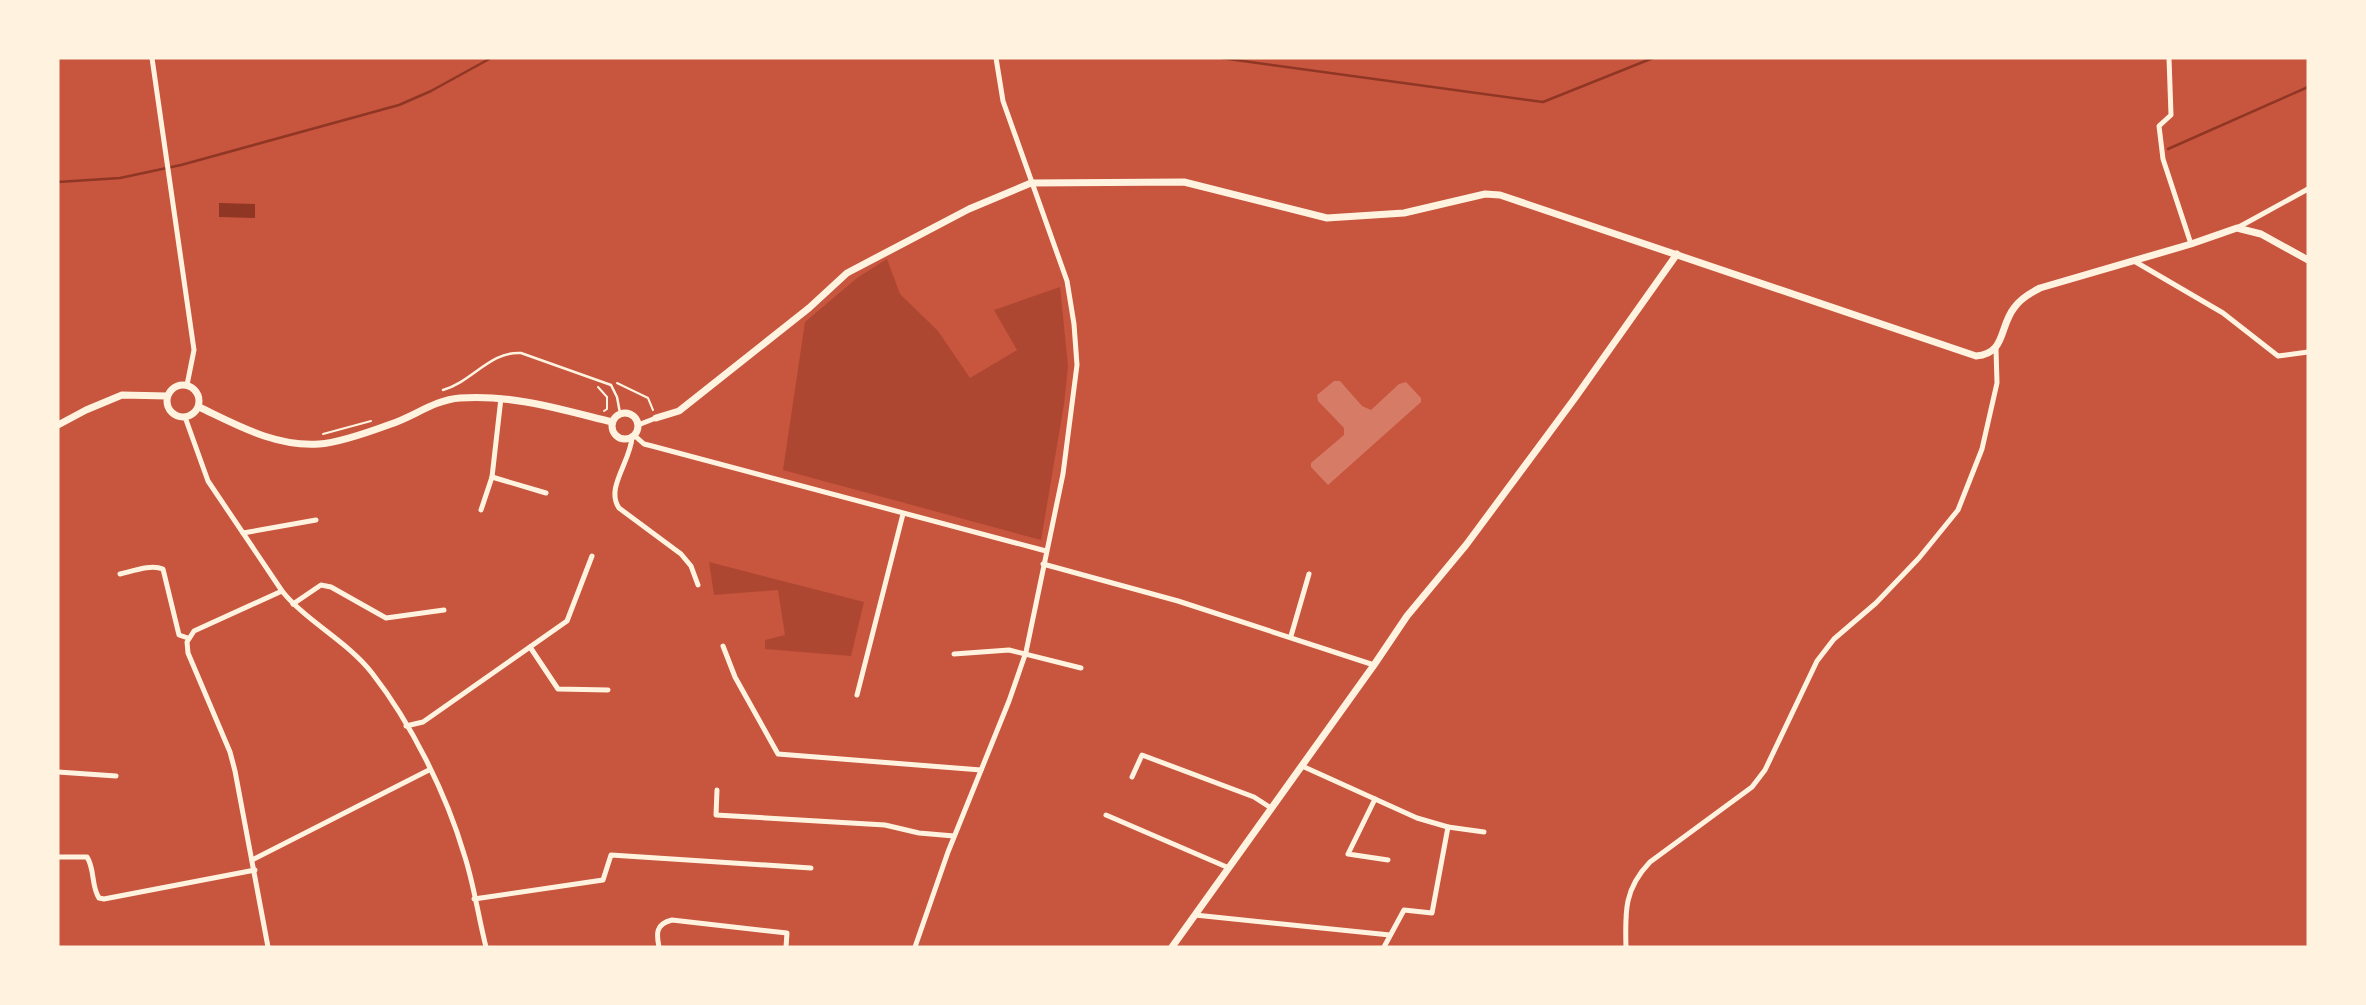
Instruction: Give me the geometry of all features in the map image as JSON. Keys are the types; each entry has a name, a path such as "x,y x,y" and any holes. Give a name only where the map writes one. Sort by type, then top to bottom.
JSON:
{"street":[{"path":"152,58 194,350 187,385"},
{"path":"915,947 954,836 1026,652 1063,474 1077,365 1067,282 1003,101 996,58"},
{"path":"2169,58 2171,115 2159,126 2163,159 2191,244"},
{"path":"698,585 691,566 681,554 615,502 616,484 632,452 633,436 638,425 679,411 809,308 847,273 970,209 1031,183 1184,182 1327,218 1404,213 1485,194 1500,195 1976,356 1986,355 1996,349"},
{"path":"1626,947 1625,915 1630,889 1637,875 1650,862 1752,787 1765,770 1817,661 1833,639 1876,603 1958,510 1985,436 1997,383 1996,349 2012,310 2040,288 2237,228 2308,189"},
{"path":"2237,228 2261,234 2308,260"},
{"path":"1172,947 1407,616 1466,545 1568,409 1677,254"},
{"path":"2134,261 2223,313 2278,356 2308,352"},
{"path":"187,385 198,393 199,407 193,414 176,416 169,410 167,396 173,388 187,385"},
{"path":"58,425 122,395 167,396"},
{"path":"199,407 265,437 290,444 322,444 392,424 435,403 459,398 501,398 612,422"},
{"path":"481,510 488,482 492,477 501,398"},
{"path":"633,436 627,440 617,437 613,433 612,422 620,413 632,414 638,425"},
{"path":"185,417 208,481 282,591 293,604 371,672 407,726 451,816 465,856 486,947"},
{"path":"633,436 644,444 1046,551"},
{"path":"492,477 546,493"},
{"path":"857,695 903,514"},
{"path":"243,533 316,520"},
{"path":"407,726 422,722 567,621 592,556"},
{"path":"1043,564 1178,601 1374,665"},
{"path":"120,574 160,566 180,635 188,638"},
{"path":"1291,636 1309,575"},
{"path":"293,604 321,585 331,587 386,618 444,610"},
{"path":"268,947 239,786 230,752 191,663 188,638 194,631 282,591"},
{"path":"723,646 735,677 779,754 981,770"},
{"path":"530,647 558,689 608,690"},
{"path":"954,654 1009,650 1026,652 1081,668"},
{"path":"1132,777 1142,755 1254,797 1271,808"},
{"path":"1301,766 1417,818 1448,827 1484,832"},
{"path":"253,860 429,770"},
{"path":"58,772 116,776"},
{"path":"717,790 716,815 885,825 919,833 954,836"},
{"path":"1375,799 1348,854 1388,860"},
{"path":"1106,815 1229,868"},
{"path":"1384,947 1404,910 1432,913 1448,827"},
{"path":"474,899 603,880 611,855 811,869"},
{"path":"58,857 87,857 95,893 104,899 254,870"},
{"path":"1195,915 1390,936"},
{"path":"659,947 657,930 672,920 787,933 786,947"}],"lane":[{"path":"443,390 457,386 495,358 510,352 521,353 611,385 620,413"}],"shaded area":[{"path":"219,203 255,204 255,218 219,217"},
{"path":"887,259 900,294 938,331 970,378 1017,350 994,310 1060,287 1068,366 1041,540 783,470 805,322 857,278"},
{"path":"709,562 864,602 851,656 765,649 765,640 785,635 778,590 714,595"}],"building":[{"path":"1334,381 1340,381 1362,406 1371,410 1399,384 1406,382 1421,398 1421,402 1328,485 1311,467 1311,463 1344,435 1344,428 1318,401 1317,395"}],"waterway":[{"path":"58,182 120,178 181,165 399,105 491,58"},
{"path":"1221,58 1543,102 1653,58"},
{"path":"2168,149 2308,87"}]}
